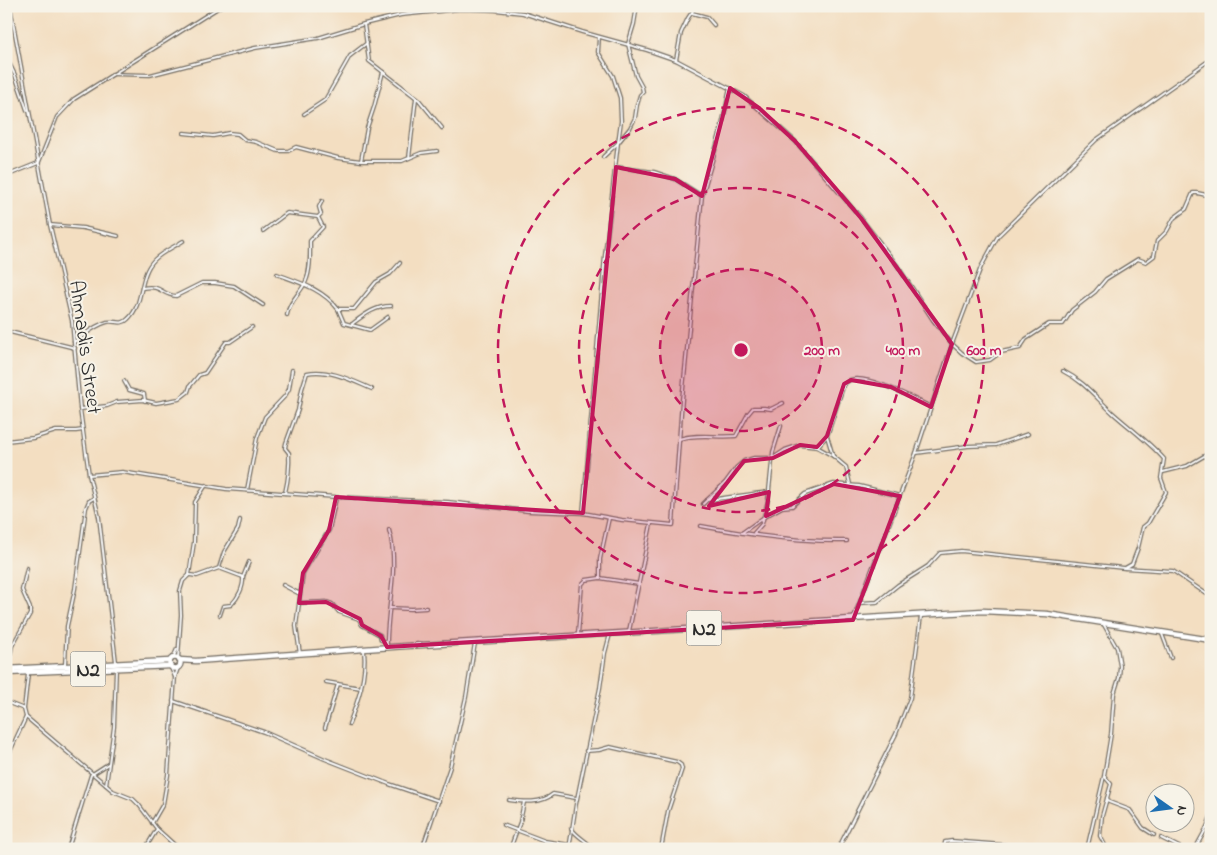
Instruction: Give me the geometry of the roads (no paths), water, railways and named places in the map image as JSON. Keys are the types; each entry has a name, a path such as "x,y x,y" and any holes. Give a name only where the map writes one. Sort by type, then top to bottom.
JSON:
{"highway":[{"name":"N2","path":"7,670 28,672 364,650 387,645 475,642 853,620 921,614 1003,611 1047,614 1211,640"},
{"name":"N2","path":"7,670 65,666 116,666"}],"street":[{"name":"Ahmadis Street","path":"10,6 28,114 68,305 75,348 80,409 89,475 101,533 116,666 114,727 106,785"},
{"path":"6,176 38,163 57,117 74,98 221,6"},
{"path":"603,157 630,128 635,118 640,95 643,92 636,76 628,44 638,6"},
{"path":"676,60 681,33 696,6"},
{"path":"112,74 150,75 255,48 318,38 364,24 425,12 461,9 495,10 523,14 628,44 676,60 744,96 759,108 808,155 897,264 933,320 952,344 976,362 990,360 1001,352 1020,348 1026,339 1049,324 1063,324 1072,310 1095,292 1114,273 1138,259 1146,262 1154,256 1157,241 1167,231 1174,218 1186,209 1193,193 1211,196"},
{"path":"692,13 707,17 714,25"},
{"path":"364,24 369,62 416,98 442,128"},
{"path":"583,513 605,255 620,121 620,98 613,76 598,52 599,37"},
{"path":"304,114 325,100 350,56 367,43"},
{"path":"6,57 15,75 28,114"},
{"path":"853,620 916,453 952,344 981,267 998,236 1096,140 1211,59"},
{"path":"361,161 367,128 382,72"},
{"path":"89,475 122,472 206,486 247,490 439,502 528,511 583,513 651,524 673,525 679,439 702,196 721,130 730,88"},
{"path":"409,158 416,98"},
{"path":"184,133 213,136 229,133 238,134 245,140 256,142 278,151 288,151 296,147 338,158 361,161 402,161 421,153 437,151"},
{"path":"616,167 654,172 675,179 702,196"},
{"path":"318,217 321,214 319,208 322,201"},
{"path":"263,231 287,213 318,217"},
{"path":"287,316 288,307 306,280 310,257 310,241 323,227 318,217"},
{"path":"50,225 83,228 118,236"},
{"path":"74,342 93,327 108,322 124,322 128,320 137,308 148,268 154,260 183,241"},
{"path":"338,309 354,309 376,282 390,274 400,264"},
{"path":"277,274 313,287 330,299 338,309 344,323 370,330 388,318"},
{"path":"142,288 152,286 172,296 176,296 202,283 234,286 264,305"},
{"path":"352,324 370,311 390,306"},
{"path":"80,409 107,406 117,402 145,401 156,403 179,398 188,392 190,386 199,375 205,372 226,342 230,342 252,327"},
{"path":"6,331 75,348"},
{"path":"247,490 256,438 265,416 285,396 292,370"},
{"path":"285,493 290,460 290,453 285,448 298,410 307,373 312,371 335,375 350,379 372,389"},
{"path":"1063,371 1090,389 1116,416 1134,430 1164,459 1161,478 1166,492 1148,523 1143,527 1132,564 1124,568"},
{"path":"816,446 827,436 844,384 851,380 868,381 891,388 931,407"},
{"path":"124,381 129,390 144,394 145,401"},
{"path":"679,439 689,436 723,438 736,436 753,408 771,409 783,403"},
{"path":"753,534 762,524 764,517 773,458 781,426"},
{"path":"6,441 33,438 56,431 76,432 83,430"},
{"path":"916,453 968,446 996,445 1028,434"},
{"path":"827,436 833,456"},
{"path":"703,504 744,461 754,458 773,458 785,450 800,445 816,446 833,456 846,467 850,484"},
{"path":"1162,472 1187,466 1211,452"},
{"path":"743,532 782,507 792,506 805,494 834,484 850,484 900,496"},
{"path":"152,823 163,804 168,775 175,663 181,615 180,591 183,581 190,575 194,542 195,502 206,486"},
{"path":"708,500 769,492"},
{"path":"300,654 296,626 300,585 305,568 329,530 336,497"},
{"path":"65,666 67,626 75,589 86,508 94,498"},
{"path":"600,578 600,559 610,518"},
{"path":"219,568 224,552 238,529 240,520"},
{"path":"629,633 651,524"},
{"path":"701,526 819,541 848,541"},
{"path":"387,645 393,563 392,538 389,530"},
{"path":"860,603 877,602 898,585 928,566 940,553 961,551 1124,568 1173,571 1211,597"},
{"path":"220,615 223,606 232,605 238,597 249,562"},
{"path":"7,670 12,646 30,614 30,608 22,590 26,568"},
{"path":"190,575 196,576 219,568 243,577"},
{"path":"578,636 582,584 586,580 600,578 639,584"},
{"path":"283,585 300,594"},
{"path":"299,603 326,602 332,604 339,612 359,619 362,625 380,635 381,640 387,645"},
{"path":"390,608 426,608"},
{"path":"838,849 896,734 910,698 921,614"},
{"path":"1087,849 1104,776 1111,734 1114,694 1119,678 1120,666 1117,648 1102,623"},
{"path":"1161,632 1171,658"},
{"path":"569,849 571,828 610,634"},
{"path":"422,849 450,767 462,715 475,642"},
{"path":"175,677 178,647"},
{"path":"349,724 359,698 365,658 364,650"},
{"path":"28,672 24,709 26,717 113,791 133,799 157,829 179,849"},
{"path":"326,682 360,688"},
{"path":"325,728 338,684"},
{"path":"6,702 24,709"},
{"path":"173,702 264,732 373,778 439,801"},
{"path":"6,760 26,717"},
{"path":"586,751 610,747 677,762 681,765 682,769 668,811 661,849"},
{"path":"68,849 89,779 92,774 108,764"},
{"path":"1104,776 1111,784 1102,816 1100,836 1107,849"},
{"path":"509,800 524,802 547,798 553,794 577,798"},
{"path":"1106,798 1108,802 1130,810 1143,828 1154,835"},
{"path":"510,849 520,822 524,802"},
{"path":"1194,849 1211,816"},
{"path":"503,825 545,840 570,844"},
{"path":"1207,827 1211,835"},
{"path":"571,828 594,849"},
{"path":"145,849 157,829"},
{"path":"1161,838 1183,849"},
{"path":"944,849 946,842 952,841 1056,849"}]}
